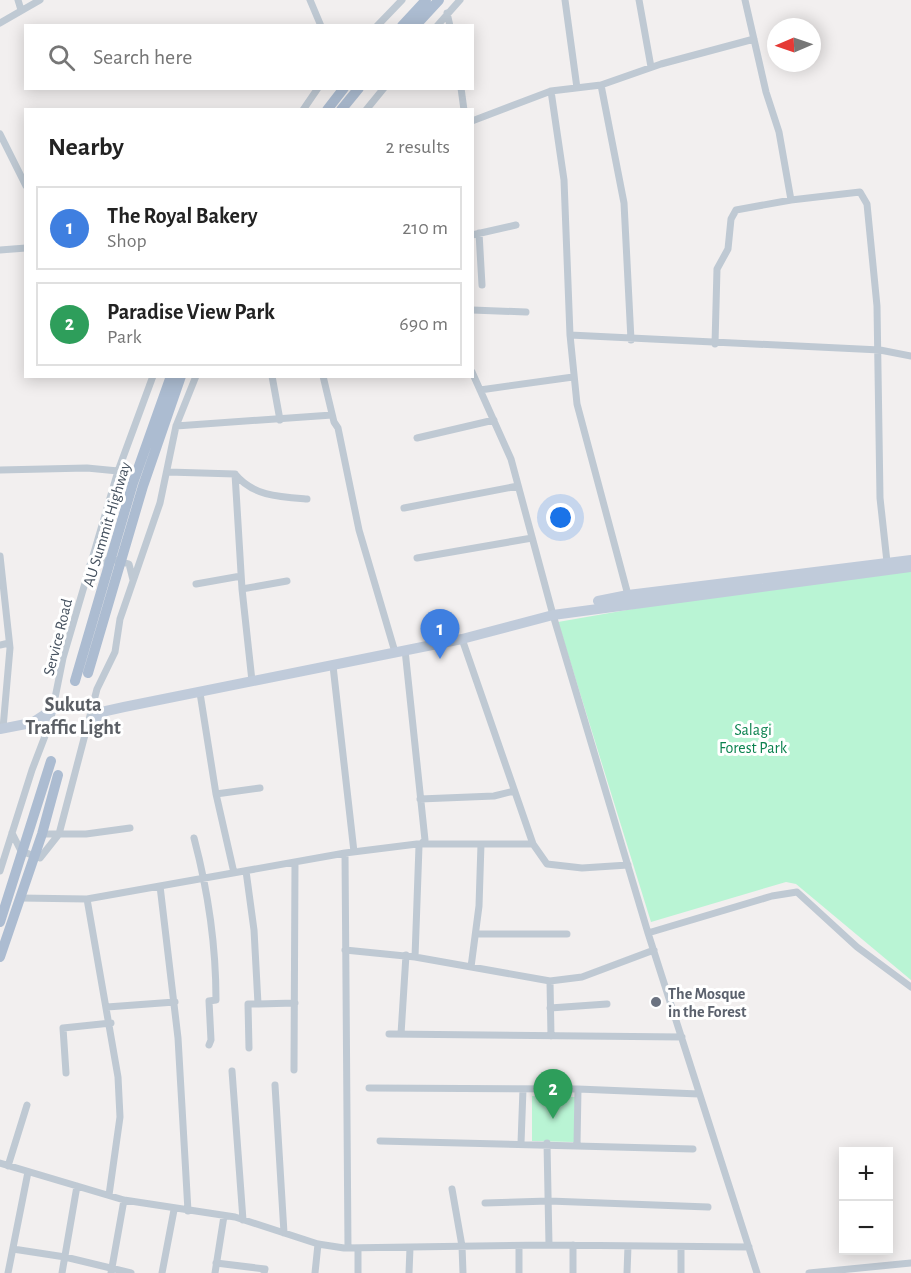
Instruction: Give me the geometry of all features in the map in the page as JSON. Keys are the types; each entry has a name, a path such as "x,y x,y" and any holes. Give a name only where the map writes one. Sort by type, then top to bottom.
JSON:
{"main road":[{"path":"404,24 426,0"},
{"path":"417,24 439,0"},
{"path":"329,108 342,90"},
{"path":"352,105 358,90"},
{"name":"AU Summit Highway","path":"75,681 149,436 170,378"},
{"name":"AU Summit Highway","path":"88,673 123,562 125,545 148,471 181,378"},
{"path":"0,922 51,761"},
{"path":"0,957 42,834 57,780"}],"street":[{"path":"18,0 21,10"},
{"path":"0,23 40,0"},
{"path":"310,0 320,24"},
{"path":"379,24 402,0"},
{"path":"439,24 460,0"},
{"path":"565,0 577,88"},
{"path":"639,0 651,67"},
{"path":"745,0 788,168 791,200"},
{"path":"447,14 450,24"},
{"path":"474,119 551,90 601,85 651,67 754,39"},
{"path":"601,85 624,203 632,340"},
{"path":"304,108 317,90"},
{"path":"368,108 382,90"},
{"path":"460,90 464,108"},
{"path":"551,90 564,180 570,335 577,404 628,595"},
{"path":"0,134 24,182"},
{"path":"715,344 716,277 719,263 728,249 733,213 747,206 860,192 864,197 877,306 880,350 880,498 888,562"},
{"path":"482,285 476,234 516,225"},
{"path":"0,250 24,248"},
{"path":"474,310 526,312"},
{"path":"570,335 632,340 880,350 911,356"},
{"path":"474,376 511,459 553,615 648,933 757,1273"},
{"path":"480,390 573,376"},
{"name":"Service Road","path":"0,871 32,770 55,708 63,658 118,471 152,378"},
{"path":"12,833 21,851 40,858 59,834 97,689 115,652 120,619 168,472 176,426 195,378"},
{"path":"272,378 280,420"},
{"path":"323,378 332,415 338,428 359,530 400,651 425,840 419,846 415,957"},
{"path":"176,426 332,415"},
{"path":"417,438 494,420"},
{"path":"0,470 87,468 118,471"},
{"path":"168,472 235,474"},
{"path":"235,474 246,488 285,498 307,498"},
{"path":"235,474 241,576 252,681"},
{"path":"404,508 518,486"},
{"path":"417,558 532,538"},
{"path":"0,555 9,643 1,728 31,723 50,723"},
{"path":"90,565 111,558 129,564 133,583"},
{"path":"553,615 561,609 628,595 911,560"},
{"path":"92,709 106,711 333,666 462,639 553,615 911,567"},
{"path":"196,584 241,576"},
{"path":"242,588 287,581"},
{"path":"462,639 533,844 547,864 582,868 628,865"},
{"path":"0,645 9,643"},
{"path":"333,666 354,852"},
{"path":"200,693 216,794 234,873"},
{"path":"31,723 55,708"},
{"path":"88,724 106,711"},
{"path":"216,794 260,788"},
{"path":"420,800 495,796 514,791"},
{"path":"42,834 86,834 130,828"},
{"path":"194,838 204,878 216,960 216,1000 209,1001 211,1040 209,1045"},
{"path":"20,898 87,899 354,852 422,844 533,844"},
{"path":"471,967 476,934 481,844"},
{"path":"345,854 348,1248"},
{"path":"294,1070 295,862"},
{"path":"246,871 254,930 258,1004"},
{"path":"160,886 175,1002 188,1211"},
{"path":"648,933 772,896 797,892 857,947 911,987"},
{"path":"87,899 111,1023 118,1077 120,1117 109,1195"},
{"path":"476,934 567,934"},
{"path":"345,950 406,955 550,981 582,977 654,950"},
{"path":"401,1034 406,955"},
{"path":"550,981 551,1036"},
{"path":"107,1007 175,1002"},
{"path":"249,1048 248,1004 295,1003"},
{"path":"550,1008 607,1004"},
{"path":"66,1072 63,1028 111,1023"},
{"path":"389,1034 682,1037"},
{"path":"232,1071 243,1220"},
{"path":"275,1085 284,1233"},
{"path":"369,1088 578,1089 699,1094"},
{"path":"521,1143 523,1089"},
{"path":"577,1144 578,1089"},
{"path":"8,1166 27,1105"},
{"path":"380,1141 548,1143 693,1149"},
{"path":"548,1143 549,1245"},
{"path":"0,1163 124,1200 243,1220 318,1244 348,1248 549,1245 749,1247"},
{"path":"8,1273 28,1172"},
{"path":"62,1273 77,1186"},
{"path":"452,1189 462,1246 463,1273"},
{"path":"112,1271 124,1200"},
{"path":"484,1203 549,1201 708,1207"},
{"path":"162,1273 174,1210"},
{"path":"215,1273 224,1216"},
{"path":"315,1273 318,1244"},
{"path":"573,1245 573,1273"},
{"path":"519,1246 519,1273"},
{"path":"627,1273 628,1246"},
{"path":"681,1246 681,1273"},
{"path":"358,1248 358,1273"},
{"path":"409,1273 410,1248"},
{"path":"13,1249 64,1257 112,1271 131,1273"},
{"path":"216,1263 265,1269 264,1273"},
{"path":"810,1273 911,1263"}],"green space":[{"name":"Salagi Forest Park","path":"911,569 911,980 796,884 786,882 651,922 558,622 741,590"},
{"path":"532,1096 575,1097 574,1142 532,1141"}],"place":[{"name":"The Royal Bakery","path":"440,659"},
{"name":"The Mosque in the Forest","path":"656,1002"},
{"name":"Paradise View Park","path":"553,1119"}],"district":[{"name":"Sukuta Traffic Light","path":"73,716"}]}
